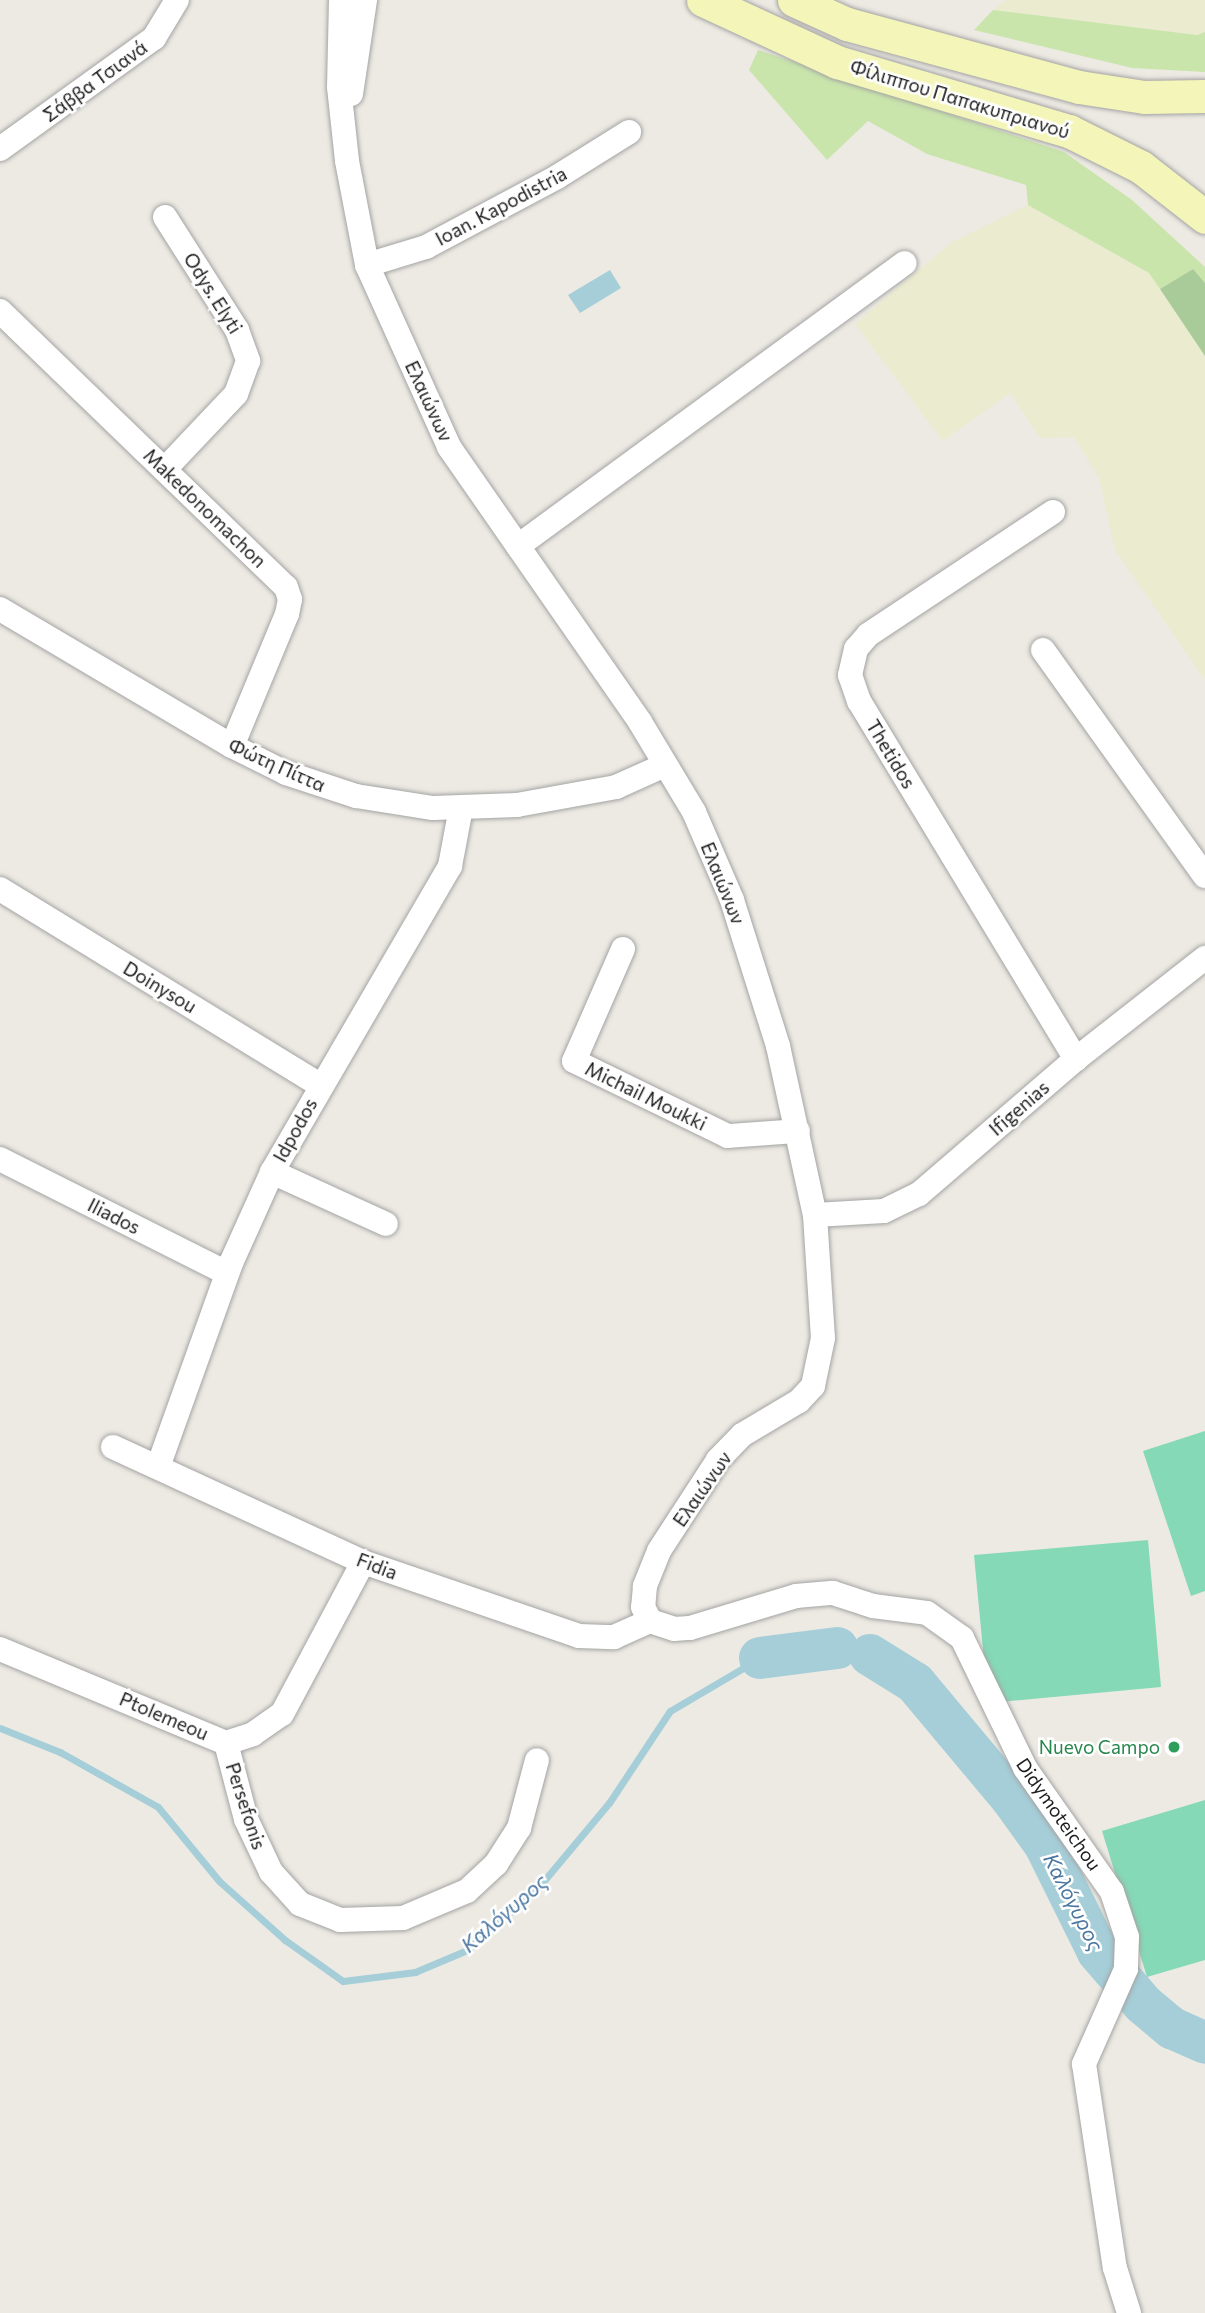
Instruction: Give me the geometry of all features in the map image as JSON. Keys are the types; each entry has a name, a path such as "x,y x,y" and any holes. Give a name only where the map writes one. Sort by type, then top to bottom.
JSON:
{"main road":[{"name":"Φίλιππου Παπακυπριανού","path":"703,0 837,62 1069,131 1140,167 1205,217"},
{"name":"Φίλιππου Παπακυπριανού","path":"794,0 847,24 1079,87 1144,97 1205,96"}],"street":[{"name":"Σάββα Τσιανά","path":"0,149 154,38 177,0"},
{"name":"Ελαιώνων","path":"347,161 353,74 365,0"},
{"name":"Ελαιώνων","path":"340,1 337,55 347,161 366,265 449,447 518,546 694,812 732,900 778,1046 816,1215 823,1338 813,1385 799,1401 742,1435 718,1460 659,1551 645,1586 643,1607 650,1621"},
{"name":"Ioan. Kapodistria","path":"366,265 426,247 556,177 629,132"},
{"name":"Odys. Elyti","path":"165,217 237,330 248,361 236,394 165,469"},
{"path":"518,546 905,263"},
{"name":"Makedonomachon","path":"0,312 272,572 290,599 232,746"},
{"name":"Thetidos","path":"1053,512 868,635 856,649 850,675 859,701 1076,1059"},
{"name":"Φώτη Πίττα","path":"0,609 232,746 331,790 406,804 461,808 590,794 641,779 665,765"},
{"path":"1043,650 1205,876"},
{"name":"Idpodos","path":"158,1467 227,1273 272,1172 320,1085 450,866 461,808"},
{"name":"Doinysou","path":"0,889 320,1085"},
{"name":"Michail Moukki","path":"623,949 574,1061 728,1136 798,1130"},
{"name":"Ifigenias","path":"816,1215 884,1211 919,1194 1076,1059 1205,958"},
{"name":"Iliados","path":"0,1159 227,1273"},
{"path":"272,1172 386,1224"},
{"name":"Fidia","path":"113,1447 363,1562 579,1636 614,1637 650,1621"},
{"name":"Ptolemeou","path":"0,1649 226,1742 253,1734 282,1714 363,1562"},
{"name":"Didymoteichou","path":"650,1621 674,1629 690,1629 796,1596 833,1593 873,1606 911,1609 939,1617 962,1638 1025,1768 1112,1892 1127,1937 1123,1976 1093,2036 1084,2080 1115,2267 1129,2313"},
{"name":"Persefonis","path":"226,1742 246,1819 271,1872 300,1904 341,1920 402,1918 456,1899 475,1884 496,1864 519,1828 537,1760"}],"green space":[{"path":"1006,0 1205,0 1205,32 1197,35 993,10"},
{"path":"993,10 1197,35 1205,32 1205,72 1132,68 974,30"},
{"path":"758,50 1064,152 1132,200 1205,267 1205,283 1193,269 1160,289 1149,273 1028,205 1026,185 927,154 868,121 827,160 749,70"},
{"path":"1028,205 1149,273 1205,356 1205,680 1115,550 1099,478 1074,437 1040,438 1010,393 943,441 855,324 952,242"},
{"path":"1193,269 1205,283 1205,356 1160,289"},
{"path":"1205,1431 1205,1591 1191,1596 1143,1451"},
{"path":"1148,1540 1161,1687 988,1703 974,1555"},
{"path":"1205,1800 1205,1960 1147,1977 1102,1831"}],"water":[{"path":"610,270 621,288 580,313 568,295"}],"waterway":[{"name":"Καλόγυρος","path":"760,1658 837,1648"},
{"name":"Καλόγυρος","path":"870,1655 915,1683 1012,1799 1045,1845 1098,1952 1143,2004 1172,2028 1205,2043"},
{"name":"Καλόγυρος","path":"0,1728 60,1752 158,1807 219,1881 285,1940 343,1981 415,1972 467,1950 537,1889 609,1803 670,1711 760,1658"}],"place":[{"name":"Nuevo Campo","path":"1174,1747"}]}
